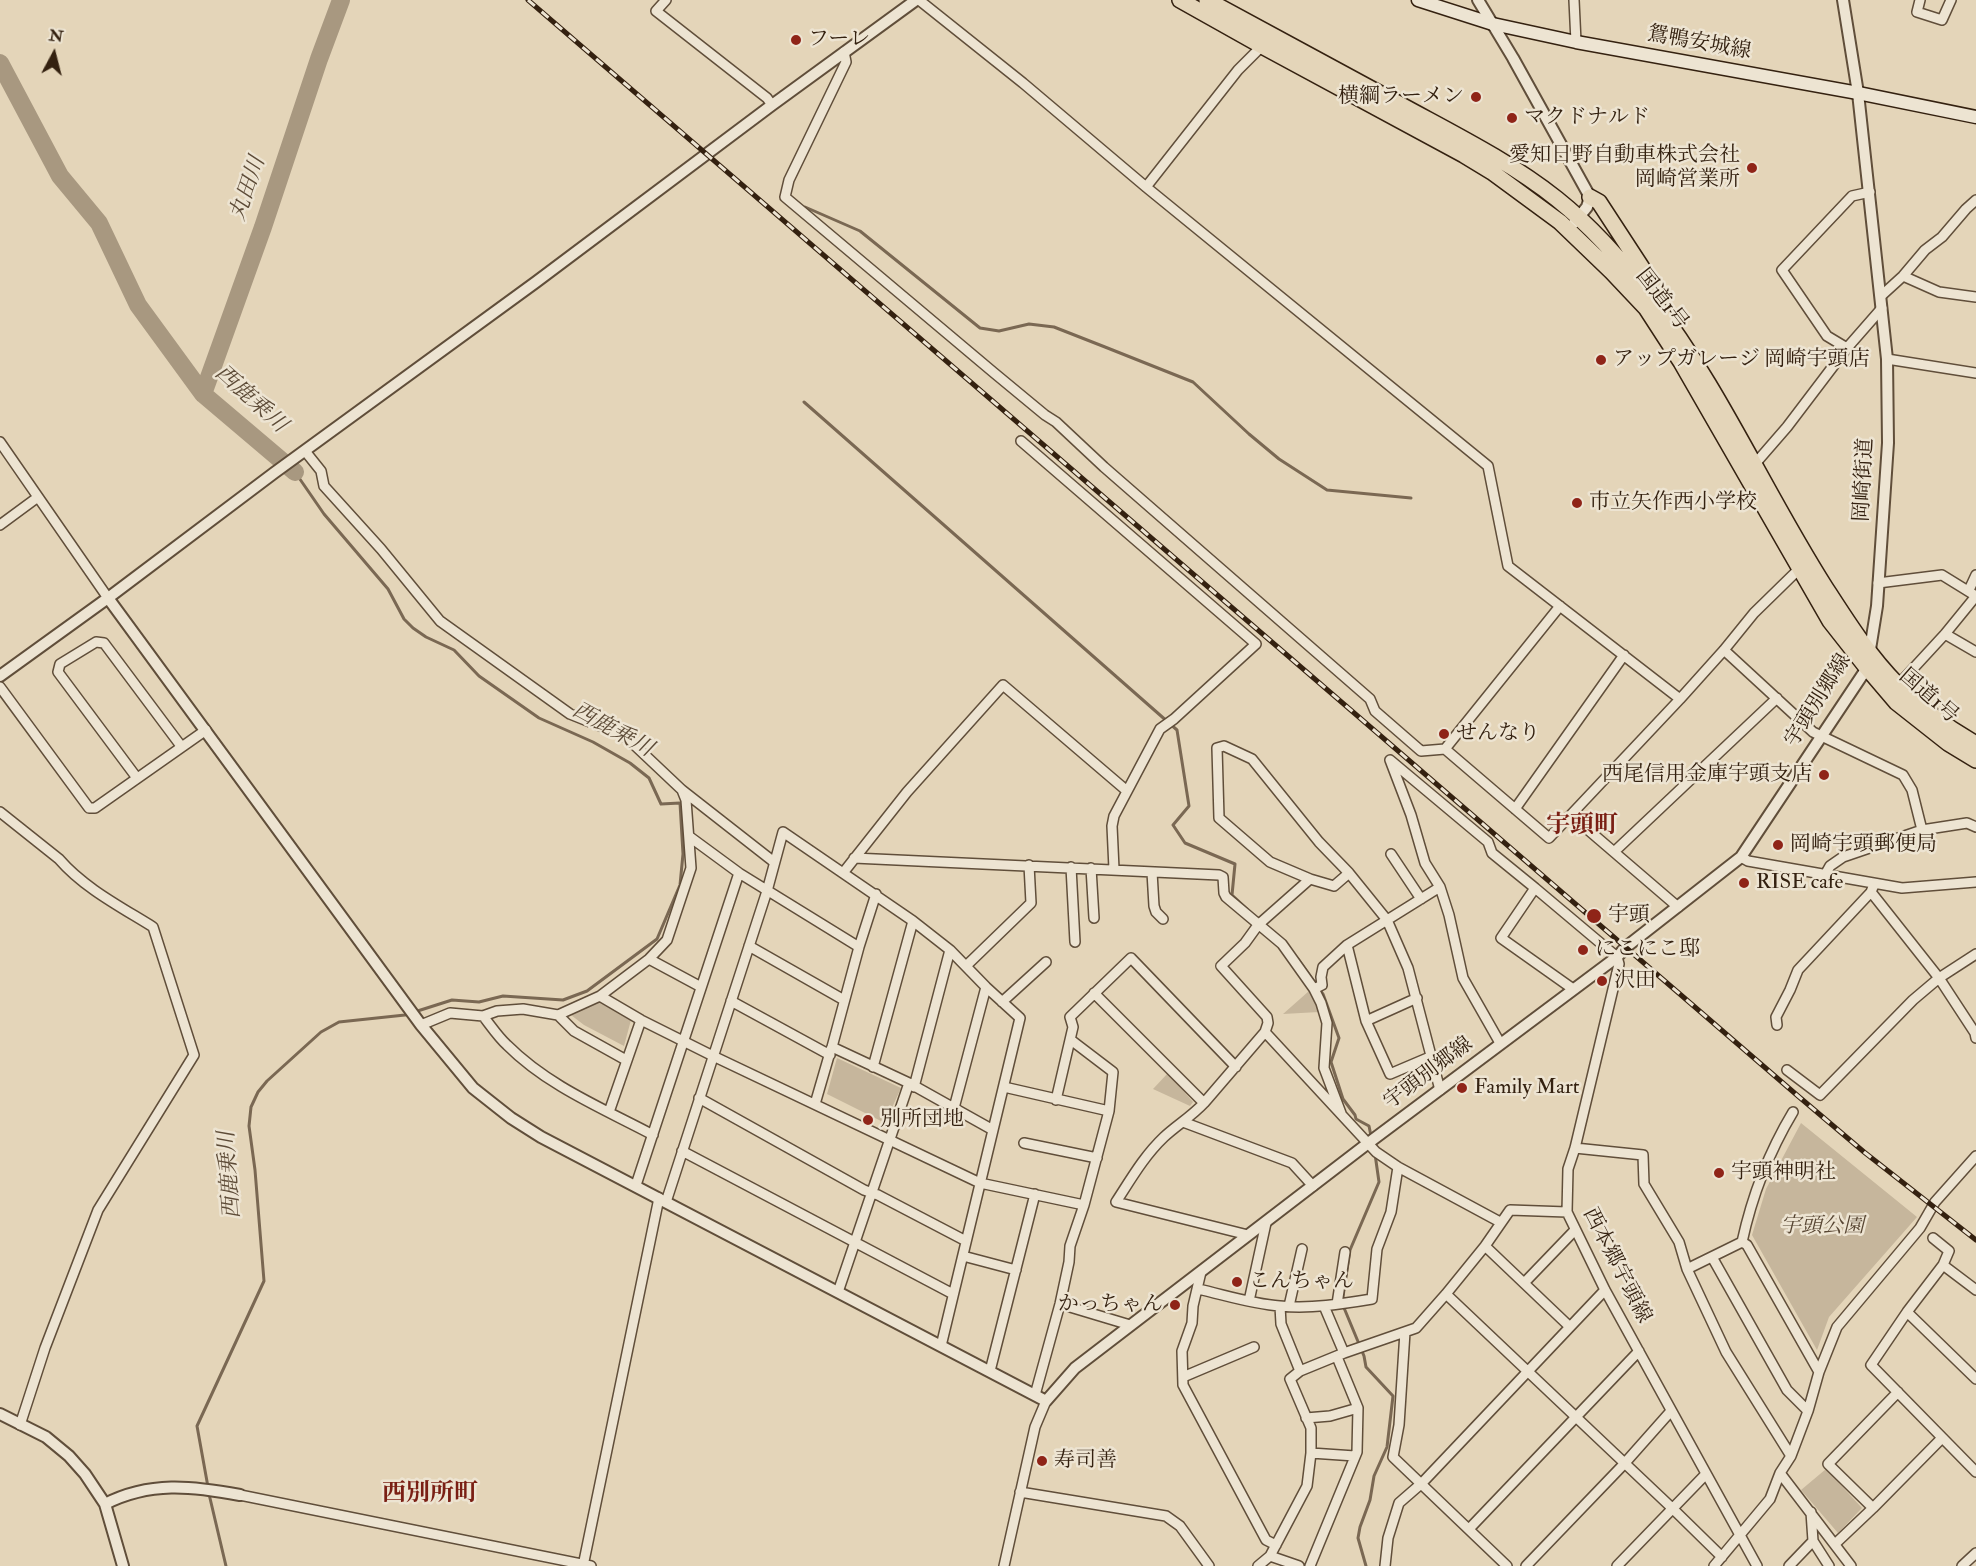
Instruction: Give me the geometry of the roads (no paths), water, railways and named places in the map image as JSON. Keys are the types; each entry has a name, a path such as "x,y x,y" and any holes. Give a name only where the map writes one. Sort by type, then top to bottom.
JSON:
{"highway":[{"name":"国道1号","path":"1180,0 1492,172 1568,231 1612,272 1646,308 1681,362 1830,621 1868,661 1948,728 1976,744"},
{"name":"国道1号","path":"1207,0 1469,140 1537,185 1579,218 1651,298 1680,339 1868,661 1896,702 1948,743 1976,760"},
{"path":"1590,197 1599,202 1646,274 1651,298"}],"main road":[{"name":"鴛鴨安城線","path":"1418,0 1493,24 1576,42 1858,93 1976,117"}],"street":[{"path":"666,0 656,11 767,98 772,105"},
{"path":"0,676 917,0 1023,83 1146,187 1488,466 1508,566 1680,699"},
{"path":"1478,0 1590,197 1587,207 1568,231"},
{"path":"1574,0 1576,42"},
{"path":"1843,0 1858,93 1881,296"},
{"path":"1920,0 1917,12 1941,20 1951,0"},
{"path":"1146,187 1238,70 1262,46"},
{"path":"844,52 846,62 789,180 784,197 1056,422 1104,467 1370,699 1375,711 1421,751 1445,749 1550,838 1680,699 1754,613 1799,569"},
{"path":"1847,348 1827,336 1782,270 1852,196 1870,192"},
{"path":"1881,296 1903,276 1925,250 1942,237 1976,200"},
{"path":"1903,276 1939,292 1976,297"},
{"name":"岡崎街道","path":"1868,661 1877,606 1888,443 1887,359 1881,296"},
{"path":"1754,465 1787,427 1847,348 1882,308"},
{"path":"1887,359 1976,373"},
{"path":"1021,441 1256,644 1160,729 1114,816 1112,826 1114,869"},
{"path":"0,442 108,598 421,1025 467,1081 497,1107 541,1137 1046,1401"},
{"path":"304,452 321,471 324,486 381,549 440,621 570,714 628,739 682,790 774,862"},
{"path":"0,525 38,497"},
{"path":"1878,583 1942,575 1973,594"},
{"path":"1898,685 1945,634 1973,594 1976,575"},
{"path":"1445,749 1560,606"},
{"path":"1945,634 1976,652"},
{"path":"136,778 58,672 60,664 96,642 104,644 182,746"},
{"path":"1724,650 1813,732 1903,775 1912,790 1922,830"},
{"path":"1515,809 1624,655"},
{"name":"宇頭別郷線","path":"1248,1235 1617,957 1626,947 1741,857 1823,736 1868,661"},
{"path":"843,873 907,792 1003,685 1127,791"},
{"path":"0,687 89,808 95,808 206,730"},
{"path":"1615,851 1777,698"},
{"path":"1349,873 1334,886 1310,879 1270,862 1219,818 1217,748 1224,746 1252,759 1319,842 1349,873 1387,920 1408,968 1440,1090"},
{"path":"1500,1043 1463,978 1449,915 1440,887 1425,863 1411,815 1390,759 1488,842 1492,853 1617,957"},
{"path":"421,1025 450,1013 483,1016 497,1011 523,1009 558,1015 600,996 649,959 667,940 692,868 686,800 682,790"},
{"path":"0,812 92,887 153,927 194,1055 98,1210 45,1348 20,1425"},
{"path":"1572,816 1678,907"},
{"path":"1825,875 1830,866 1843,857 1922,830 1972,825 1976,816"},
{"path":"105,1504 121,1495 176,1486 240,1495 586,1565 662,1200 682,1151 767,891 783,832 876,894 950,950 1020,1018 941,1346"},
{"path":"690,837 739,873 859,947"},
{"path":"1391,854 1421,899"},
{"path":"1741,857 1748,861 1825,875 1872,888 1976,882"},
{"path":"854,858 1219,875 1222,877 1226,897 1282,944 1318,987"},
{"path":"967,965 1031,903 1029,865"},
{"path":"1071,867 1075,942"},
{"path":"1091,868 1094,918"},
{"path":"1152,872 1154,906 1163,919"},
{"path":"636,1185 739,873"},
{"path":"1248,1235 1116,1202 1139,1165 1165,1136 1204,1103 1265,1032 1267,1017 1221,966 1245,943 1258,925 1310,879"},
{"path":"1341,1113 1324,1068 1327,1023 1318,987 1323,967 1347,945 1440,887"},
{"path":"1535,888 1501,938 1573,989"},
{"path":"1872,888 1938,978 1975,1033 1976,1038"},
{"path":"1777,1025 1776,1017 1791,990 1798,970 1872,888"},
{"path":"814,1104 876,894"},
{"path":"873,1067 913,921"},
{"path":"1347,945 1366,1021 1390,1074 1430,1057"},
{"path":"749,946 844,1000"},
{"path":"838,1292 889,1139 912,1085 950,950"},
{"path":"1787,1070 1820,1095 1913,1000 1938,978 1976,954"},
{"name":"西本郷宇頭線","path":"1617,957 1619,964 1568,1169 1567,1212 1605,1290 1757,1566"},
{"path":"1056,1100 1071,1040 1073,1027 1070,1017 1131,958 1236,1067"},
{"path":"649,959 701,987"},
{"path":"1002,1002 1046,962"},
{"path":"954,1108 986,987"},
{"path":"1094,993 1204,1103"},
{"path":"600,996 641,1020 713,1056 980,1183 1084,1205"},
{"path":"1366,1021 1417,998"},
{"path":"731,1001 831,1051 912,1085 993,1130"},
{"path":"558,1015 574,1031 626,1060"},
{"path":"483,1016 507,1045 542,1074 574,1095 653,1135"},
{"path":"609,1112 641,1020"},
{"path":"1265,1032 1376,1152 1398,1167 1500,1222"},
{"path":"1035,1395 1060,1304 1070,1246 1084,1205 1109,1111 1113,1072 1071,1040"},
{"path":"1004,1087 1109,1111"},
{"path":"699,1098 864,1190 966,1241"},
{"path":"1742,1242 1751,1203 1775,1142 1793,1112"},
{"path":"1183,1122 1292,1163 1313,1186"},
{"path":"1024,1143 1097,1158"},
{"path":"1575,1148 1643,1155 1644,1184 1679,1242 1687,1269 1726,1352 1791,1456"},
{"path":"682,1151 855,1240 953,1294"},
{"path":"1714,1566 1770,1499 1780,1473 1791,1456 1808,1411 1819,1372 1837,1327 1920,1228 1932,1206 1947,1187 1976,1156"},
{"path":"1198,1289 1249,1301 1285,1306 1324,1306 1372,1299 1377,1249 1391,1212 1398,1167"},
{"path":"990,1371 1035,1194"},
{"path":"1258,1566 1270,1556 1307,1486 1311,1428 1290,1379 1300,1371 1416,1328 1485,1246 1510,1210 1567,1212"},
{"path":"1249,1301 1266,1223"},
{"path":"1525,1282 1575,1230"},
{"path":"1004,1566 1035,1426 1046,1401 1074,1368 1248,1235"},
{"path":"1933,1238 1949,1251 1944,1265 1907,1312 1871,1365 1976,1472"},
{"path":"1687,1269 1742,1242"},
{"path":"1742,1242 1747,1245 1819,1372"},
{"path":"1485,1246 1570,1327"},
{"path":"1300,1371 1281,1324 1302,1249"},
{"path":"1337,1304 1345,1252"},
{"path":"963,1256 1016,1270"},
{"path":"1712,1257 1786,1390 1808,1411"},
{"path":"1944,1265 1976,1290"},
{"path":"1201,1272 1193,1306 1192,1323 1182,1351 1183,1385 1266,1540 1276,1545"},
{"path":"1385,1566 1388,1538 1399,1503 1422,1483 1605,1290"},
{"path":"1446,1294 1722,1557"},
{"path":"1060,1304 1130,1325"},
{"path":"1310,1566 1355,1456 1358,1408 1324,1306"},
{"path":"1907,1312 1976,1380"},
{"path":"1405,1332 1399,1425 1393,1457 1508,1566"},
{"path":"1183,1377 1254,1347"},
{"path":"1469,1529 1639,1351"},
{"path":"1873,1508 1828,1464 1898,1392"},
{"path":"1306,1418 1330,1416 1358,1408"},
{"path":"1526,1566 1624,1464 1671,1411"},
{"path":"0,1414 46,1437 69,1456 85,1474 105,1504 123,1566"},
{"path":"1835,1544 1942,1438"},
{"path":"1311,1453 1355,1456"},
{"path":"1780,1473 1851,1566"},
{"path":"1617,1566 1706,1474"},
{"path":"1020,1492 1166,1516 1180,1526 1209,1566"},
{"path":"1811,1512 1813,1541 1829,1566"},
{"path":"1789,1566 1813,1541"},
{"path":"1962,1566 1976,1553"},
{"path":"1270,1556 1299,1566"}],"waterway":[{"name":"丸田川","path":"203,394 341,0"},
{"name":"西鹿乗川","path":"0,63 60,176 99,223 138,305 203,394 295,472"},
{"path":"805,207 860,231 980,328 999,331 1029,324 1054,327 1105,347 1193,382 1279,459 1327,490 1411,498"},
{"path":"804,402 1177,730 1189,806 1173,825 1185,843 1235,864 1232,895 1247,909"},
{"name":"西鹿乗川","path":"208,1487 197,1426 264,1281 249,1126 251,1107 258,1092 321,1032 339,1022 405,1015 452,1000 479,1002 503,996 563,1000 587,991 657,939 680,885 683,854 680,803 661,804 649,778 630,763 593,742 539,718 479,676 454,650 413,628 404,619 388,589 324,514 295,472"},
{"path":"1298,959 1323,994 1339,1038 1331,1062 1343,1099 1356,1119 1369,1126 1371,1136"},
{"path":"1366,1566 1358,1538 1370,1500 1374,1476 1387,1447 1393,1396 1366,1367 1364,1356 1342,1303 1350,1250 1379,1182 1375,1154"},
{"name":"西鹿乗川","path":"209,1494 226,1566"}],"railway":[{"path":"528,0 1798,1096 1864,1152 1976,1240"}],"place":[{"name":"フーレ","path":"796,40"},
{"name":"横綱ラーメン","path":"1476,97"},
{"name":"マクドナルド","path":"1512,118"},
{"name":"愛知日野自動車株式会社 岡崎営業所","path":"1752,168"},
{"name":"アップガレージ 岡崎宇頭店","path":"1601,360"},
{"name":"市立矢作西小学校","path":"1577,503"},
{"name":"せんなり","path":"1444,734"},
{"name":"西尾信用金庫宇頭支店","path":"1824,775"},
{"name":"岡崎宇頭郵便局","path":"1778,845"},
{"name":"RISE cafe","path":"1744,883"},
{"name":"宇頭","path":"1594,916"},
{"name":"にこにこ邸","path":"1583,950"},
{"name":"沢田","path":"1602,981"},
{"name":"Family Mart","path":"1462,1088"},
{"name":"別所団地","path":"868,1120"},
{"name":"宇頭神明社","path":"1719,1173"},
{"name":"こんちゃん","path":"1237,1282"},
{"name":"かっちゃん","path":"1175,1305"},
{"name":"寿司善","path":"1042,1461"}],"district":[{"name":"宇頭町","path":"1582,827"},
{"name":"西別所町","path":"430,1495"}],"park label":[{"name":"宇頭公園","path":"1822,1227"}]}
